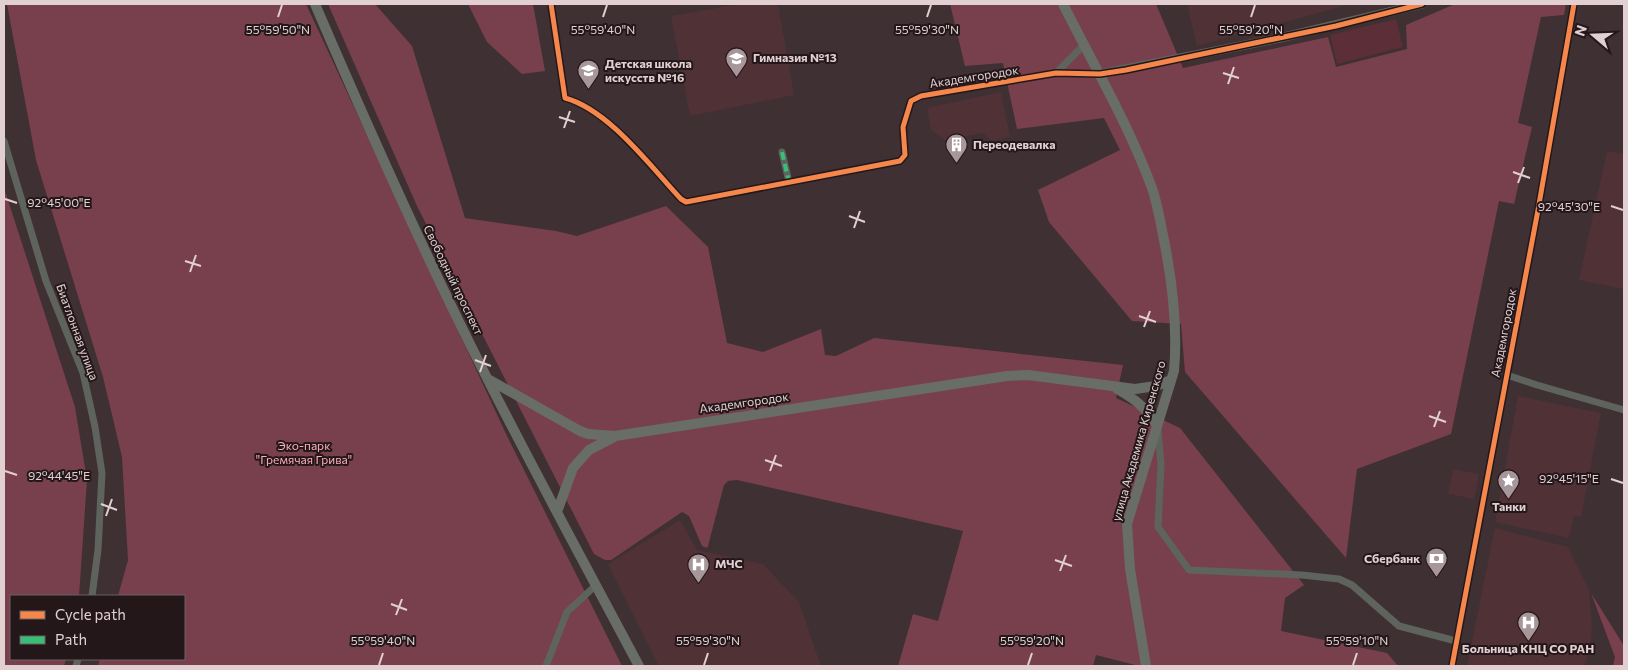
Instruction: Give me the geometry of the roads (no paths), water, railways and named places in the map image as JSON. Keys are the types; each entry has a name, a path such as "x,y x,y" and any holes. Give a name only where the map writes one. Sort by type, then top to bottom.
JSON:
{"main road":[{"name":"Свободный проспект","path":"315,4 354,96 487,379 639,666"},
{"name":"улица Академика Киренского","path":"1063,4 1100,74 1152,188 1158,209 1172,288 1174,371 1128,524 1130,569 1146,666"},
{"name":"Академгородок","path":"616,436 1007,376 1028,375 1114,387 1144,388 1171,380"},
{"path":"487,379 580,431 588,434 616,436"},
{"path":"1114,387 1134,398 1148,410 1158,425"},
{"path":"557,512 573,468 589,450 616,436"}],"street":[{"name":"Академгородок","path":"551,4 565,98 576,101 610,124 686,202 900,161 905,155 903,127 911,101 921,96 1056,73 1100,74 1289,36 1422,4"},
{"name":"Академгородок","path":"1452,666 1574,4"},
{"path":"1056,73 1084,46"},
{"name":"Биатлонная улица","path":"4,140 46,281 83,373 95,426 102,473 98,550 92,595"},
{"path":"782,152 789,182"},
{"name":"Академгородок","path":"1507,374 1537,386 1624,410"},
{"path":"1158,425 1160,464 1158,527 1189,570 1302,575 1339,579 1352,585 1399,626 1456,641"},
{"path":"546,666 567,612 595,586"}],"place":[{"name":"Гимназия №13","path":"737,77"},
{"name":"Детская школа искусств №16","path":"589,90"},
{"name":"Переодевалка","path":"957,164"},
{"name":"Танки","path":"1509,499"},
{"name":"Сбербанк","path":"1436,578"},
{"name":"МЧС","path":"699,583"},
{"name":"Больница КНЦ СО РАН","path":"1528,641"}],"park label":[{"name":"Эко-парк \"Гремячая Грива\"","path":"304,453"}]}
